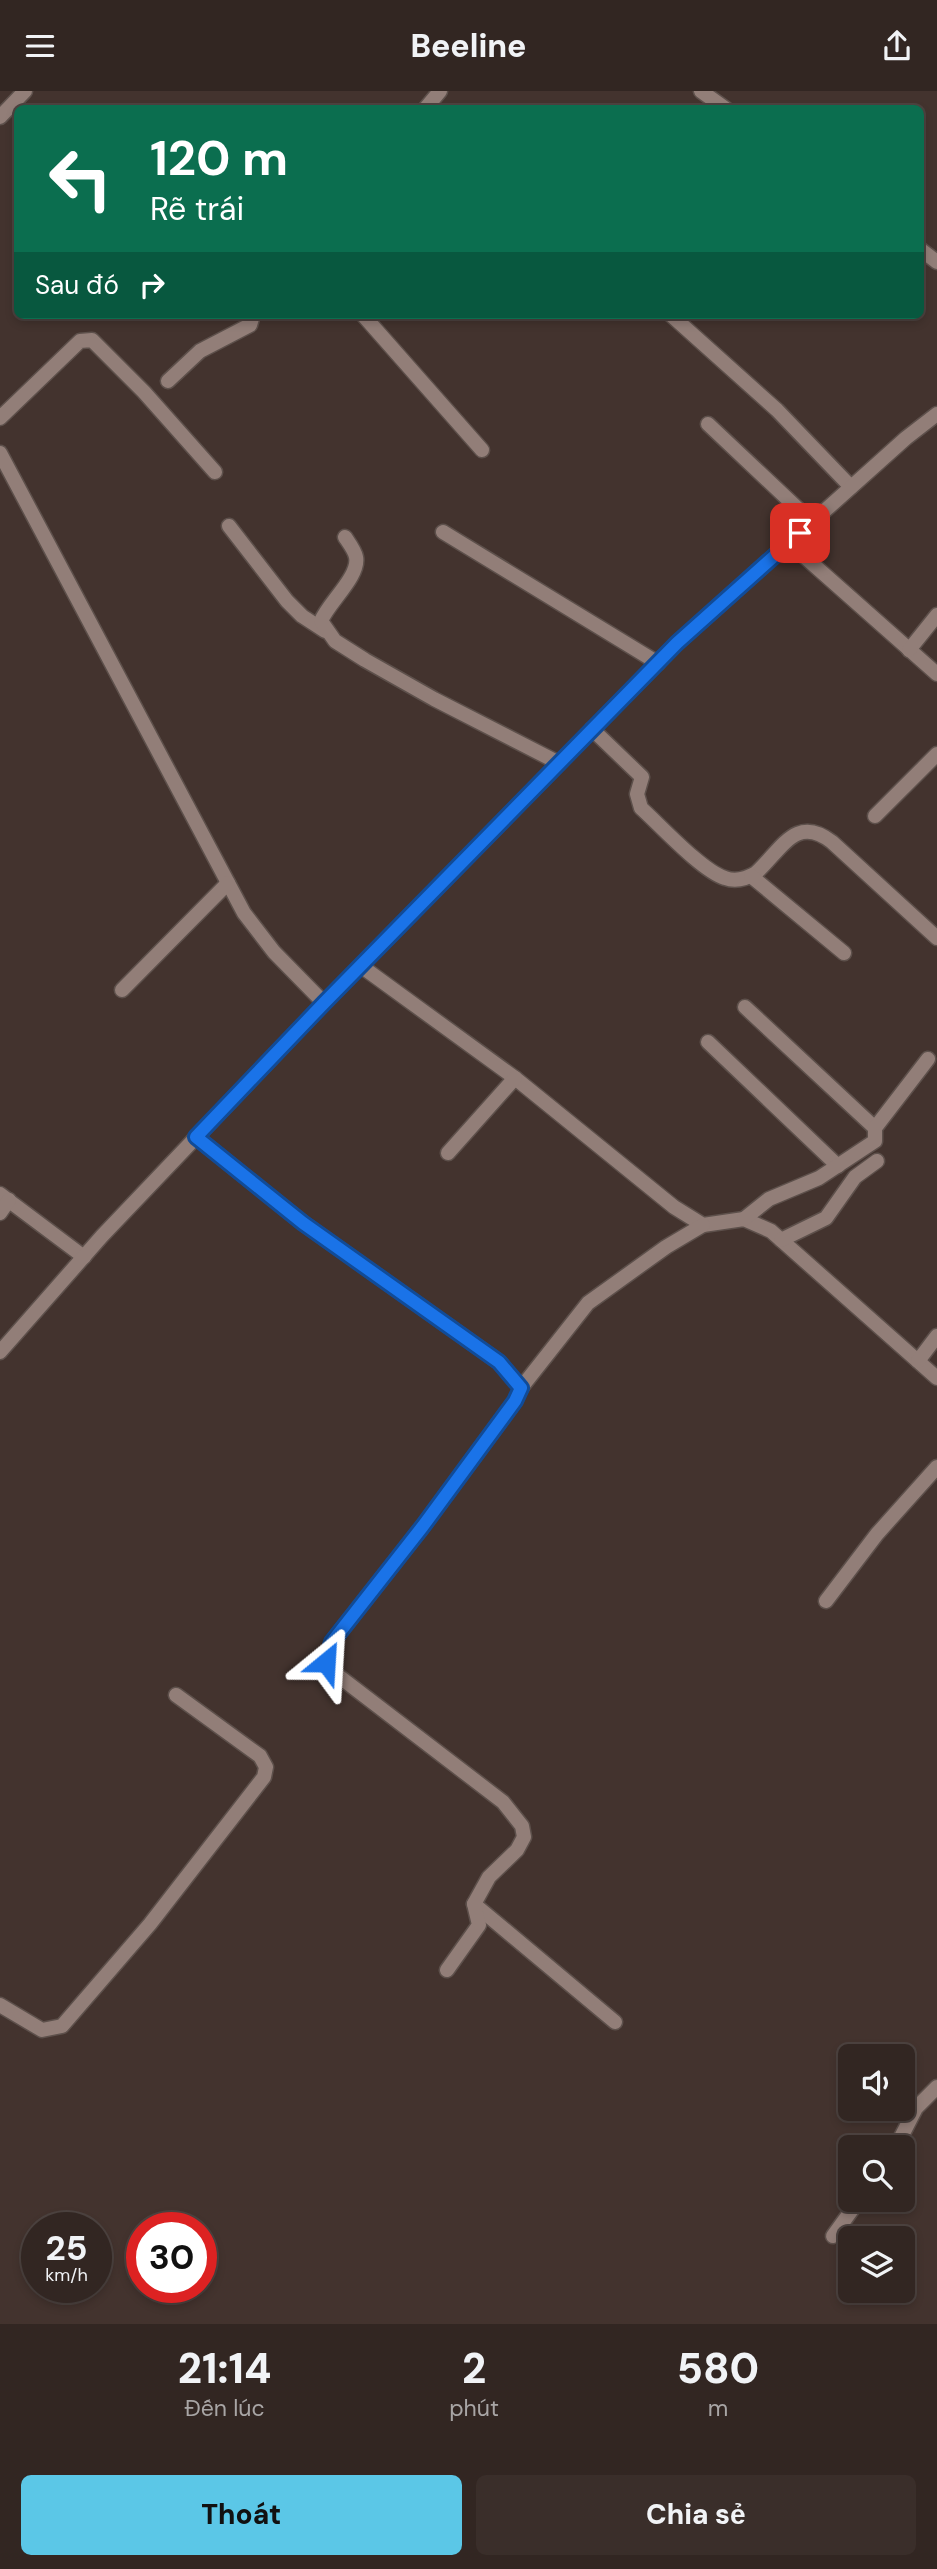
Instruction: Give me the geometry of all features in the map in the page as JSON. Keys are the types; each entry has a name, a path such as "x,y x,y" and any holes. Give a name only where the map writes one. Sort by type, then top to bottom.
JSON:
{"street":[{"path":"0,117 25,91"},
{"path":"428,105 440,91"},
{"path":"701,91 720,105"},
{"path":"168,381 200,351 250,325 252,319"},
{"path":"367,319 482,450"},
{"path":"675,319 777,410 851,487"},
{"path":"0,418 80,341 92,340 144,392 215,472"},
{"path":"0,1352 196,1137 657,663 906,437 937,414"},
{"path":"708,424 812,522"},
{"path":"0,453 244,913 274,952 324,1003"},
{"path":"229,527 286,601 302,616 327,632"},
{"path":"443,533 657,663"},
{"path":"345,537 356,557 356,568 326,608 321,621 335,641 422,693 559,762"},
{"path":"789,543 937,674"},
{"path":"909,650 937,615"},
{"path":"592,729 642,777 637,794 641,808 712,872 730,880 751,876 794,835 808,830 817,832 832,842 937,937"},
{"path":"875,816 937,754"},
{"path":"751,876 844,953"},
{"path":"122,990 228,883"},
{"path":"361,965 515,1078 674,1207 703,1225"},
{"path":"744,1219 769,1199 819,1178 876,1141 874,1128 745,1007"},
{"path":"708,1042 838,1166"},
{"path":"874,1128 928,1059"},
{"path":"448,1153 515,1078"},
{"path":"196,1137 303,1223 499,1362 521,1388"},
{"path":"781,1240 826,1218 855,1177 877,1161"},
{"path":"3,1202 84,1257"},
{"path":"447,1971 479,1925 474,1904 489,1877 517,1850 524,1837 522,1826 503,1802 332,1671 326,1662 332,1642 431,1515 515,1401 521,1388 588,1303 703,1225 744,1219 762,1226 781,1240 937,1378"},
{"path":"918,1361 937,1336"},
{"path":"826,1601 877,1534 937,1467"},
{"path":"0,2005 42,2030 62,2026 150,1924 264,1777 266,1767 260,1756 176,1695"},
{"path":"474,1904 615,2022"},
{"path":"902,2135 916,2108 937,2087"},
{"path":"833,2236 850,2212"}],"route":[{"path":"326,1662 332,1642 423,1526 515,1401 521,1388 499,1362 303,1223 196,1137 677,643 800,533"}]}
